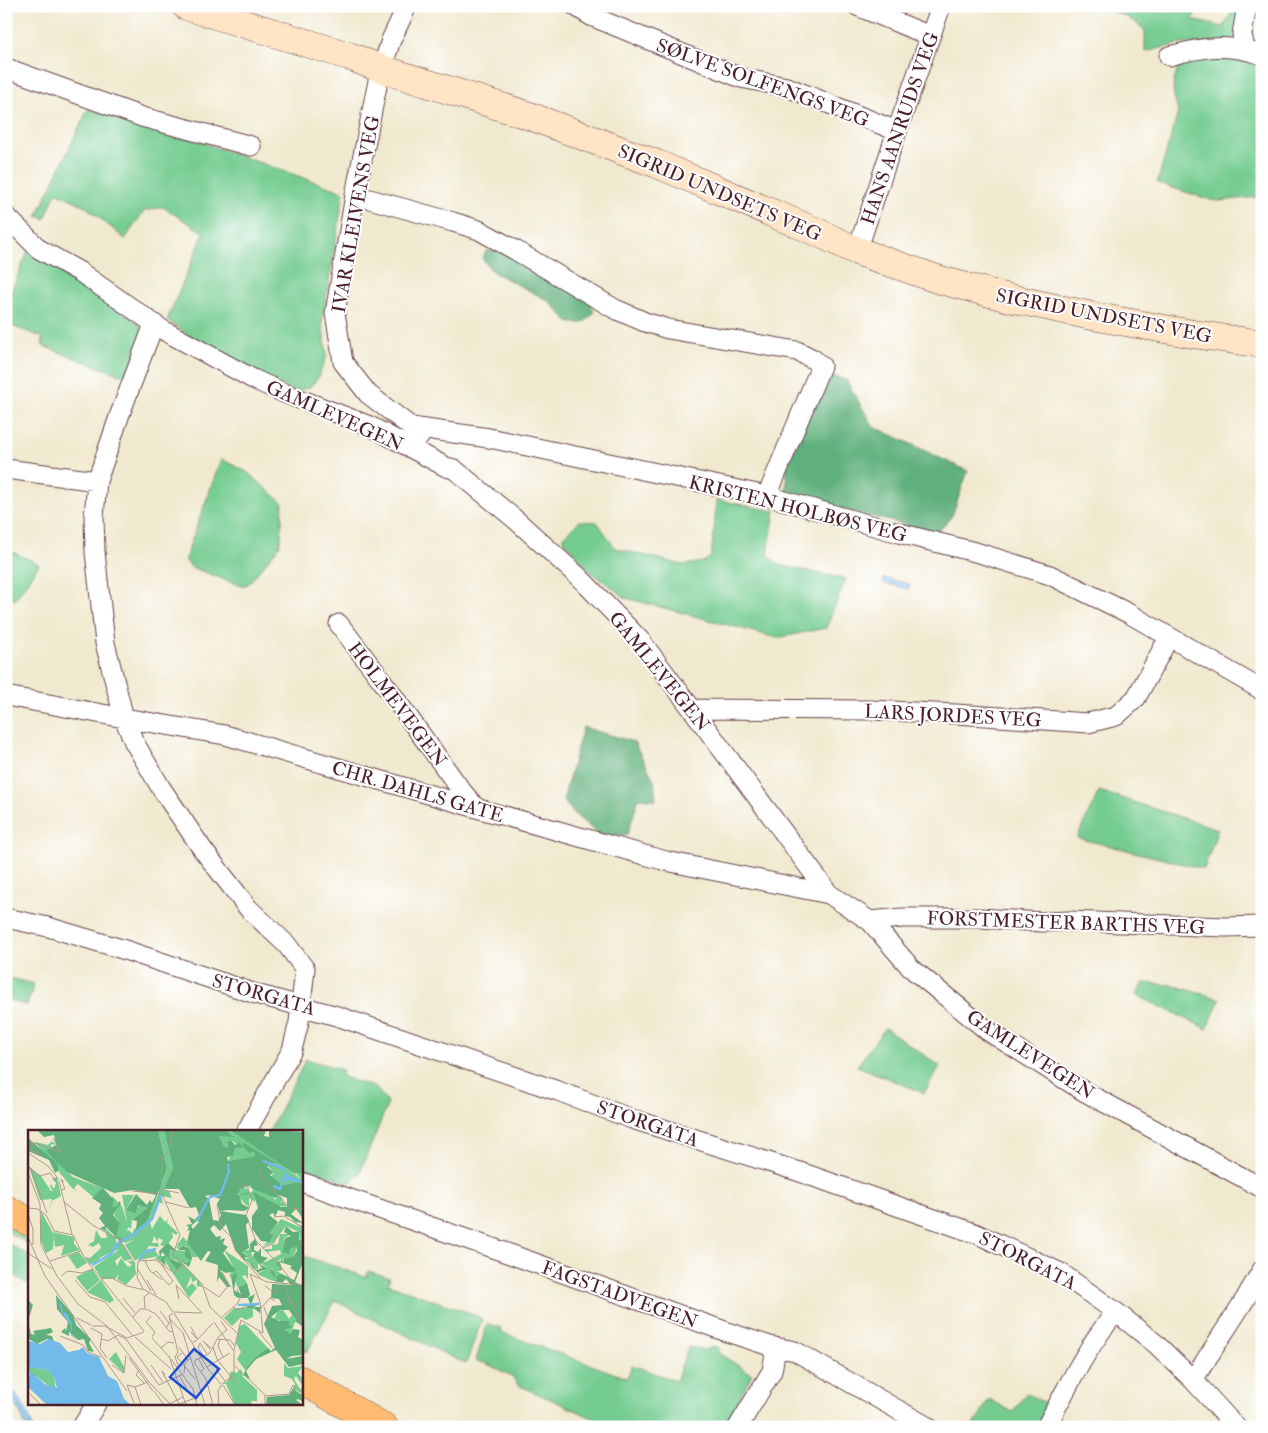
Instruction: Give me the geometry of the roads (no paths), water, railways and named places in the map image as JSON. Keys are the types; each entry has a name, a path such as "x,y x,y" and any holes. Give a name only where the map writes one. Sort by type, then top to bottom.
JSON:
{"main road":[{"path":"6,1209 28,1221"},
{"path":"302,1381 384,1427"}],"street":[{"name":"SIGRID UNDSETS VEG","path":"186,6 348,56 382,69 527,116 657,164 857,250 940,280 1009,298 1092,316 1262,344"},
{"name":"IVAR KLEIVENS VEG","path":"407,6 391,40 378,81 355,195 335,313 343,362 368,394 411,427 454,469"},
{"name":"SØLVE SOLFENGS VEG","path":"575,6 591,16 741,78 787,87 897,131"},
{"path":"857,6 930,36"},
{"name":"HANS AANRUDS VEG","path":"857,250 941,6"},
{"path":"1247,6 1242,34 1253,52"},
{"path":"1169,56 1185,51 1213,47 1253,52"},
{"path":"6,68 142,117 250,146"},
{"path":"355,195 479,230 616,309 645,322 668,329 797,352 813,359 821,366 766,496"},
{"name":"GAMLEVEGEN","path":"6,216 39,249 80,272 154,324 221,362 284,393 370,426 446,467 454,469 516,520 580,578 640,640 829,894 870,921 911,968 988,1031 1085,1092 1262,1188"},
{"path":"154,324 97,481 94,517 95,552 105,643 124,718 134,742 161,788 203,850 248,908 287,945 305,968 300,1022 292,1050 247,1130"},
{"name":"KRISTEN HOLBØS VEG","path":"411,427 490,438 766,496 979,553 1050,575 1128,613 1262,691"},
{"path":"6,469 97,481"},
{"name":"HOLMEVEGEN","path":"339,624 476,808"},
{"name":"LARS JORDES VEG","path":"692,709 871,710 1088,723 1116,716 1136,698 1169,638"},
{"name":"CHR. DAHLS GATE","path":"6,696 225,735 666,861 829,894"},
{"name":"STORGATA","path":"6,918 48,927 122,949 256,994 338,1016 558,1091 632,1119 800,1172 977,1234 1061,1273 1116,1312 1156,1344 1193,1380 1236,1427"},
{"name":"FORSTMESTER BARTHS VEG","path":"870,921 902,918 980,918 1042,922 1069,921 1225,927 1262,926"},
{"name":"FAGSTADVEGEN","path":"302,1182 770,1346 795,1351 928,1427"},
{"path":"1193,1380 1262,1270"},
{"path":"1046,1427 1078,1368 1116,1312"},
{"path":"738,1427 772,1371 775,1354 770,1346"},
{"path":"82,1427 95,1406"}],"water":[{"path":"884,578 910,584 909,589 883,583"},
{"path":"6,1383 22,1404 33,1427 26,1427 19,1410 6,1393"}]}
